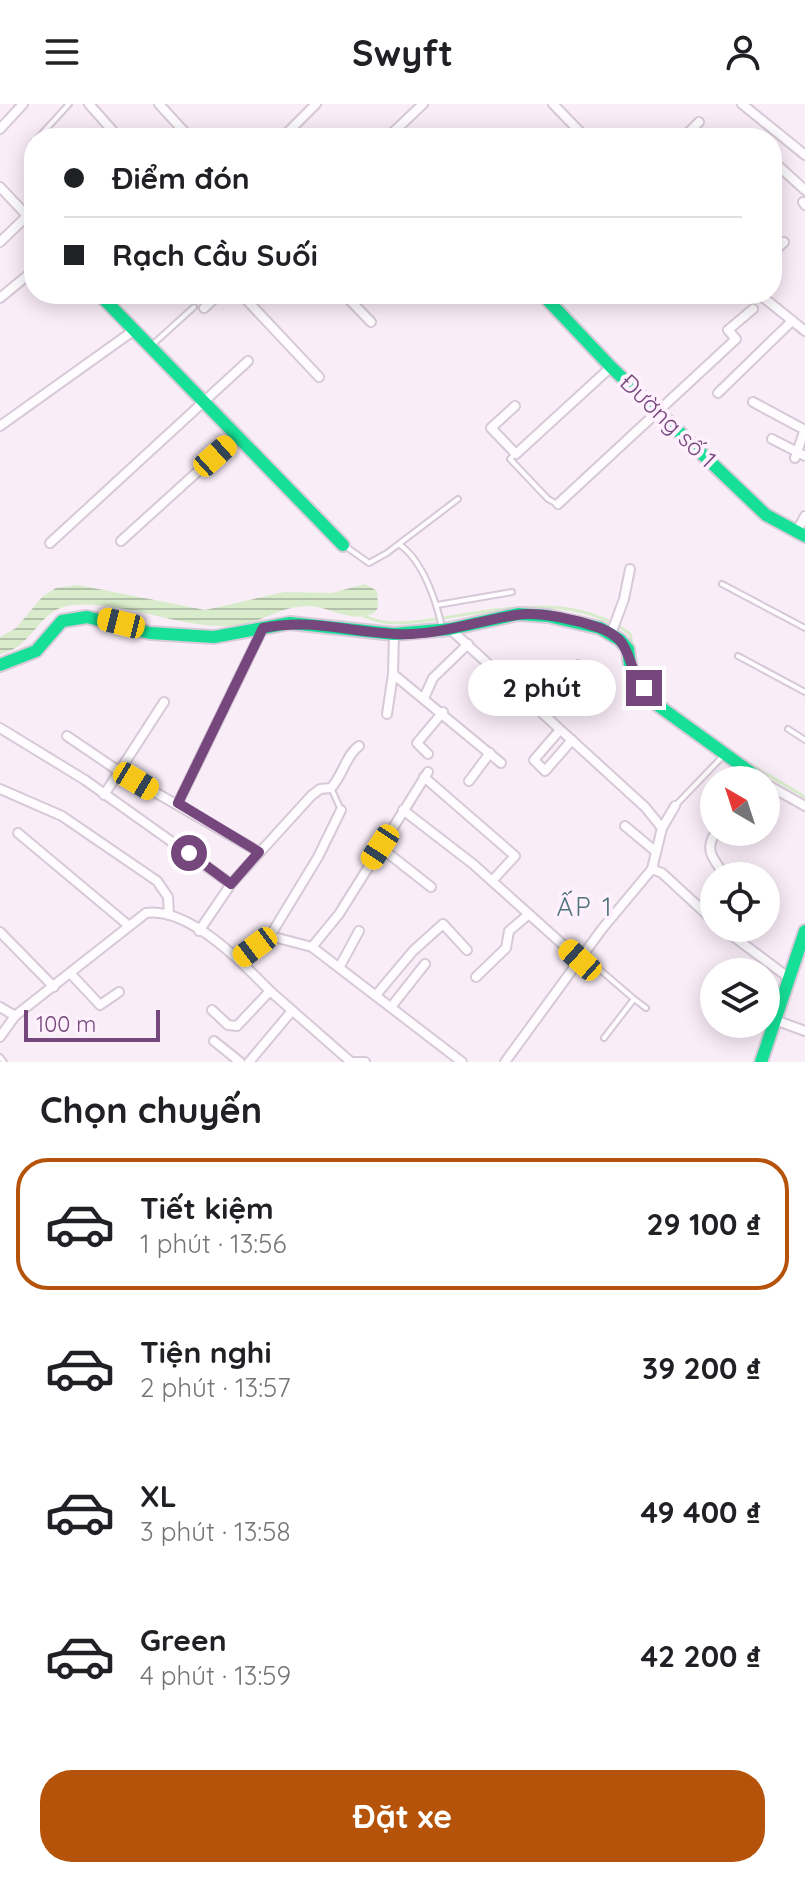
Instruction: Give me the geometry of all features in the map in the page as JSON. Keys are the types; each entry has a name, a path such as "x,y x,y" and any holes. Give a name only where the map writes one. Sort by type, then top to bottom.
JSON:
{"street":[{"path":"2,122 23,104"},
{"path":"89,104 110,128"},
{"path":"159,104 178,128"},
{"path":"292,128 316,104"},
{"path":"397,128 423,104"},
{"path":"742,104 772,128"},
{"path":"559,106 578,128"},
{"path":"693,128 699,122"},
{"path":"782,136 805,155"},
{"path":"782,169 805,190"},
{"path":"0,187 24,214"},
{"path":"0,204 8,197"},
{"path":"0,242 24,224"},
{"path":"0,298 24,278"},
{"path":"108,304 343,545"},
{"path":"199,308 205,304"},
{"path":"250,304 319,377"},
{"path":"354,304 371,322"},
{"name":"Đường số 1","path":"551,304 611,367 766,515 801,533"},
{"path":"771,304 805,331"},
{"path":"558,504 736,339 728,330 753,309"},
{"path":"718,393 792,321"},
{"path":"0,426 133,331"},
{"path":"50,543 248,361"},
{"path":"515,406 491,428 516,454 611,367"},
{"path":"753,402 805,430 799,455 772,439"},
{"path":"121,541 238,435"},
{"path":"801,533 805,516"},
{"path":"611,631 624,599 630,569"},
{"path":"0,665 36,651 53,628 73,619 100,617 150,633 214,637 290,623 394,634 518,614 611,631 628,649 631,673 656,704 739,766"},
{"path":"444,627 468,644 662,828"},
{"path":"178,803 263,628"},
{"path":"387,714 393,674 394,634"},
{"path":"424,698 433,678 468,644"},
{"path":"537,708 578,665"},
{"path":"393,674 443,712 501,763"},
{"path":"104,795 164,702"},
{"path":"428,754 417,743 443,712"},
{"path":"0,728 85,780 231,884"},
{"path":"559,731 534,760 539,767 545,771 572,740"},
{"path":"67,736 120,772 259,852"},
{"path":"199,931 231,884 259,852 311,796 320,789 331,788 344,774 351,752 359,746"},
{"path":"469,781 490,753"},
{"path":"312,947 339,914 426,775 515,856 492,881"},
{"path":"0,789 62,816 157,881 168,897 169,915"},
{"path":"780,792 805,806"},
{"path":"505,1062 638,882 652,869 662,828 675,806"},
{"path":"240,959 270,936 318,857 341,810"},
{"path":"403,810 581,958"},
{"path":"625,826 655,851"},
{"path":"18,833 128,925"},
{"path":"380,847 431,887"},
{"path":"652,869 662,873 700,908"},
{"path":"0,1037 15,1016 146,913 169,915 199,931 240,959 291,1012 353,1062 365,1062"},
{"path":"476,977 506,948 509,931 529,914"},
{"path":"376,995 413,951 443,924 467,950"},
{"path":"340,966 359,931"},
{"path":"780,1005 789,978 801,957 805,931"},
{"path":"0,932 54,987"},
{"path":"270,936 312,947 462,1062"},
{"path":"741,942 789,978"},
{"path":"391,1007 425,964"},
{"path":"71,974 100,1005 119,992"},
{"path":"212,1010 228,1025 237,1026 270,991"},
{"path":"0,1007 15,1016"},
{"path":"249,1062 291,1012"},
{"path":"780,1022 805,1031"},
{"path":"761,1062 769,1038"},
{"path":"214,1041 240,1062"}],"lane":[{"path":"47,128 69,104"},
{"path":"149,348 199,308"},
{"path":"516,454 510,459 548,499 558,504"},
{"path":"343,545 369,563 399,545 458,499"},
{"path":"399,545 414,555 444,627"},
{"path":"722,584 805,628"},
{"path":"438,607 512,592"},
{"path":"738,656 805,692"},
{"path":"788,729 805,740"},
{"path":"675,806 723,756"},
{"path":"331,788 341,810"},
{"path":"581,958 646,1008"},
{"path":"604,1038 634,999"},
{"path":"0,1057 4,1062"}],"shaded area":[{"path":"365,584 377,591 378,608 366,616 349,616 309,606 232,626 192,623 113,607 73,605 51,613 21,644 0,654 0,637 16,628 43,596 56,588 78,585 205,610 284,592 332,593"}],"waterway":[{"path":"364,616 383,622 403,623 515,608 563,608 609,621 630,634 639,674"},
{"path":"740,758 805,797"}],"traffic: fast":[{"path":"109,304 343,545"},
{"path":"551,304 611,367 766,515 805,536"},
{"path":"0,665 36,651 62,621 87,617 150,633 214,637 290,623 394,634 450,629 518,614 548,616 600,628 620,640 628,649 631,673 656,704 742,766"},
{"path":"761,1062 805,931"}],"district":[{"name":"ẤP 1","path":"585,907"}],"route":[{"path":"189,853 231,884 259,852 178,803 263,628 290,623 327,624 394,634 450,629 518,614 548,616 600,628 620,640 628,649 631,673 644,688"}]}
